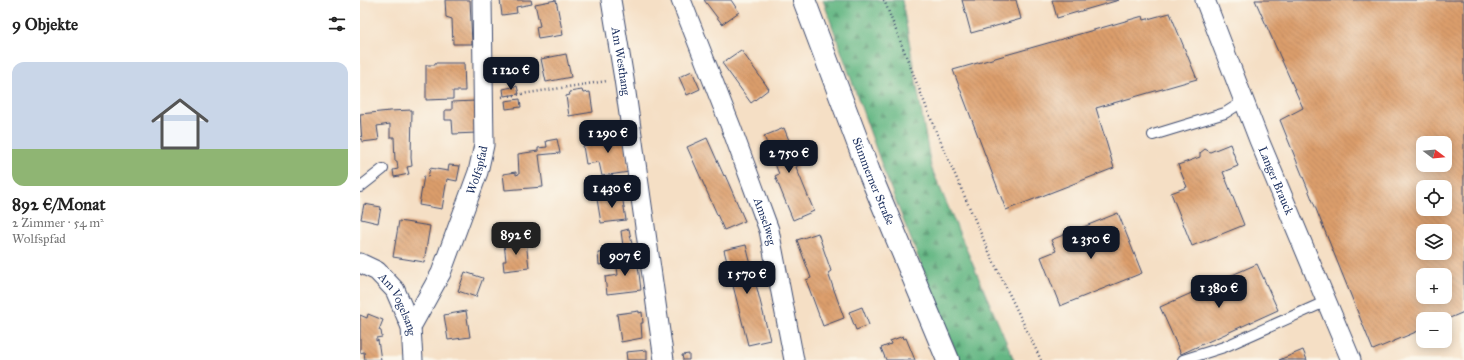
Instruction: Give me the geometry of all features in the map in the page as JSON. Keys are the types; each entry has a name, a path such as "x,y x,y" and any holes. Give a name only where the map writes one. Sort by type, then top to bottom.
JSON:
{"main road":[{"name":"Sümmerner Straße","path":"804,0 869,172 948,360"}],"street":[{"name":"Wolfspfad","path":"411,327 441,273 478,172 484,145 482,0"},
{"name":"Am Westhang","path":"611,0 624,79 664,360"},
{"name":"Amselweg","path":"681,0 731,127 769,230 794,360"},
{"name":"Langer Brauck","path":"1205,0 1244,101 1351,360"},
{"name":"Am Vogelsang","path":"360,264 377,271 395,290 411,327 413,360"}],"lane":[{"path":"1153,135 1225,113 1244,101"},
{"path":"360,186 383,169"},
{"path":"1184,360 1224,347 1327,301"}],"path":[{"path":"884,0 935,129 986,244 1041,360"},
{"path":"483,100 624,79"}],"green space":[{"path":"823,0 902,0 931,167 1014,360 959,360 885,174"}],"building":[{"path":"445,0 470,0 472,44 453,44 452,19 446,17"},
{"path":"500,0 531,0 532,4 516,7 517,13 502,15"},
{"path":"556,0 563,35 538,39 536,27 540,26 535,4"},
{"path":"704,0 731,0 739,12 722,24"},
{"path":"962,0 1016,0 1021,19 971,33"},
{"path":"1052,0 1119,0 1057,18"},
{"path":"1255,0 1464,0 1464,312 1452,317 1452,312 1416,312 1416,332 1373,350 1280,120 1303,108"},
{"path":"1170,13 1197,79 1096,108 1114,168 1006,210 953,70 1143,16 1144,20"},
{"path":"741,50 769,89 751,103 722,63"},
{"path":"566,54 571,77 546,82 541,59"},
{"path":"435,63 464,63 465,91 453,91 453,99 426,100 426,65 435,65"},
{"path":"692,71 700,89 687,95 679,77"},
{"path":"517,86 519,94 504,96 503,89"},
{"path":"582,90 583,93 590,92 593,112 569,116 566,96 570,95 569,92"},
{"path":"520,99 521,107 506,109 505,101"},
{"path":"475,101 477,133 453,134 452,120 445,120 445,110 452,110 452,102"},
{"path":"412,110 412,166 407,167 409,174 394,177 393,170 398,169 397,161 395,161 394,137 390,137 390,124 377,126 379,140 362,142 360,114"},
{"path":"784,128 799,165 796,167 814,211 793,220 775,176 779,174 764,136"},
{"path":"623,132 629,172 602,176 599,162 586,164 583,146 596,144 595,136"},
{"path":"707,138 745,221 724,230 687,147"},
{"path":"557,139 560,153 539,155 543,187 505,190 503,174 516,172 516,175 519,174 518,154 538,151 538,148 547,147 546,141"},
{"path":"1230,144 1238,166 1223,172 1244,225 1192,246 1171,193 1187,187 1178,165 1200,157 1200,153 1205,149 1210,152"},
{"path":"449,165 460,166 457,181 447,179 442,209 419,205 424,176 428,177 430,168 448,171"},
{"path":"622,195 626,220 601,223 597,199"},
{"path":"364,204 381,207 378,223 361,219"},
{"path":"1118,213 1142,273 1060,306 1041,257 1056,251 1051,240"},
{"path":"399,221 430,226 424,262 393,257"},
{"path":"629,229 632,244 623,246 621,231"},
{"path":"818,233 831,271 828,273 844,318 823,326 806,280 811,278 797,240"},
{"path":"518,241 518,243 526,241 529,268 504,271 503,261 506,261 504,243"},
{"path":"746,245 770,340 748,345 724,250"},
{"path":"609,252 610,263 599,265 598,253"},
{"path":"637,257 641,290 607,294 605,277 618,275 616,259"},
{"path":"1257,264 1278,310 1181,354 1160,307"},
{"path":"465,272 483,278 476,297 458,291"},
{"path":"862,307 869,325 856,330 849,312"},
{"path":"466,311 470,337 448,340 444,315"},
{"path":"639,311 639,313 642,312 642,338 621,342 617,314"},
{"path":"368,314 383,320 379,330 381,331 382,337 376,338 376,341 378,340 381,360 365,360 364,352 360,353 360,315 367,318"},
{"path":"903,336 904,339 906,338 915,360 886,360 881,348 891,344 890,341"},
{"path":"647,350 647,360 627,360 626,352"},
{"path":"1303,350 1307,360 1279,360"},
{"path":"689,354 689,360 683,360 682,355"}]}
